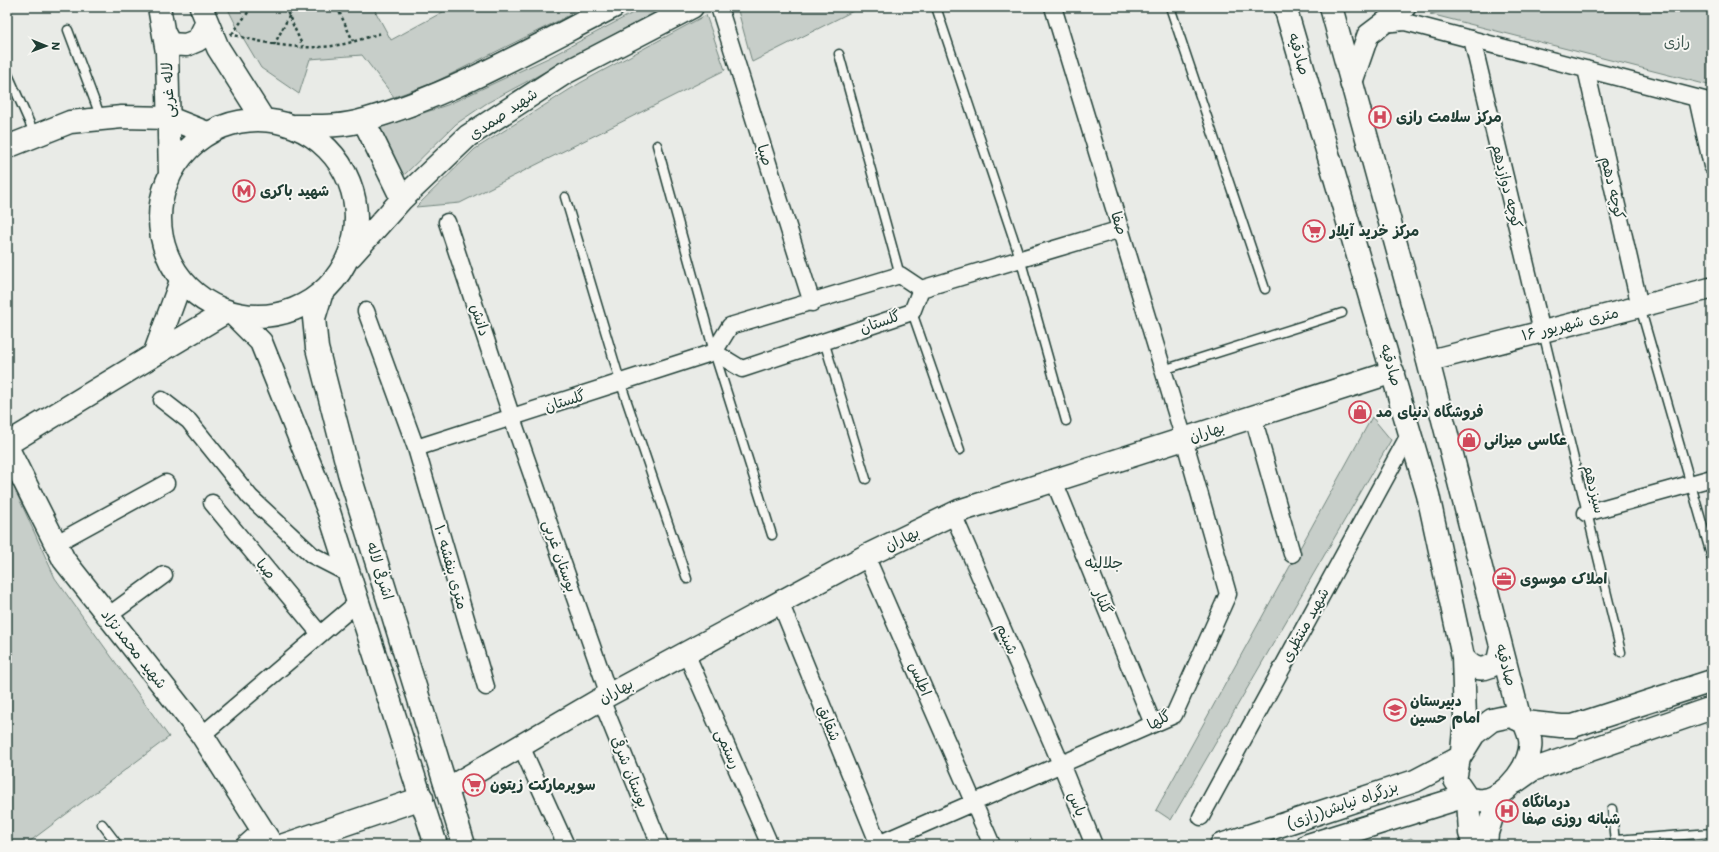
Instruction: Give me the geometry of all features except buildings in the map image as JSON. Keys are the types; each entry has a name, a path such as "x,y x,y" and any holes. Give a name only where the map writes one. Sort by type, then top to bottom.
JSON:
{"main road":[{"name":"لاله غربی","path":"159,7 167,52 170,175"},
{"path":"295,126 322,143 343,168 354,199 355,232 345,263 321,295 294,309 268,316 231,314 206,302 181,281 165,252 159,221 163,188 178,159 207,133 231,122 263,119 295,126 336,125 364,121 436,96 614,7"},
{"name":"شهید صمدی","path":"345,263 402,199 468,136 565,72 692,7"},
{"name":"صادقیه","path":"1285,7 1428,495 1463,657 1465,719 1460,755"},
{"name":"صادقیه","path":"1331,7 1428,361 1501,647 1522,721"},
{"path":"164,33 170,44 186,45 198,40 206,19"},
{"path":"206,19 218,48 263,119"},
{"path":"7,147 70,122 122,117 169,118 207,133"},
{"path":"364,121 402,199"},
{"path":"154,355 181,281"},
{"name":"اشرفی لاله","path":"321,295 314,318 317,348 349,473 464,845"},
{"path":"7,445 154,355 231,314"},
{"name":"اشرفی لاله","path":"231,314 254,334 261,342 266,352 329,512 436,845"},
{"name":"بهاران","path":"447,789 605,697 866,556 953,514 1054,480 1393,372"},
{"name":"شهید محمدنژاد","path":"7,445 64,560 202,734 267,837"},
{"path":"1463,657 1469,665 1480,669 1491,667 1498,661 1501,647"},
{"path":"1474,845 1470,833 1467,797 1455,780 1460,755 1474,734 1492,720 1510,716 1522,721 1573,726 1712,681"},
{"path":"1467,797 1484,800 1505,789 1532,770 1712,708"},
{"path":"1486,845 1487,833 1505,789 1529,757 1530,740 1522,721"},
{"name":"بزرگراه نیایش(رازی)","path":"1222,845 1415,780 1460,755"},
{"name":"بزرگراه نیایش(رازی)","path":"1308,845 1467,797"},
{"path":"284,845 422,798"}],"street":[{"name":"صبا","path":"719,7 812,303"},
{"name":"صفا","path":"1053,7 1184,439"},
{"path":"1351,84 1368,35 1404,7"},
{"path":"1382,24 1405,22 1704,100 1712,166"},
{"name":"کوچه دوازدهم","path":"1472,40 1542,332"},
{"name":"کوچه دهم","path":"1586,69 1640,307"},
{"name":"دانش","path":"448,222 512,418"},
{"path":"714,352 730,326 812,303 900,275 921,289 1020,258 1121,229"},
{"name":"۱۶ متری شهریور","path":"1428,361 1712,288"},
{"name":"گلستان","path":"416,448 621,384 714,352 742,369 912,312 921,289"},
{"name":"۱۰ متری بنفشه","path":"366,311 416,448 486,687"},
{"path":"162,400 189,420 250,497 306,550 312,555 349,574"},
{"path":"1254,417 1292,554"},
{"name":"بوستان غربی","path":"512,418 605,697"},
{"name":"شهید منتظری","path":"1201,817 1410,433"},
{"name":"گلها","path":"878,845 1174,714 1228,594 1184,439"},
{"path":"1586,513 1712,478"},
{"name":"گلنار","path":"1054,480 1153,724"},
{"path":"56,544 166,483"},
{"name":"صبا","path":"212,503 320,634"},
{"name":"شبنم","path":"953,514 1061,764"},
{"name":"اطلس","path":"866,556 992,845"},
{"path":"108,616 164,575"},
{"name":"شقایق","path":"780,602 878,845"},
{"path":"202,734 357,603"},
{"name":"رستمی","path":"686,653 770,845"},
{"name":"بوستان شرقی","path":"605,697 660,845"},
{"path":"521,746 565,843 562,845"},
{"name":"یاس","path":"1061,764 1094,845"},
{"path":"244,845 267,837"}],"lane":[{"path":"936,7 1020,258 1066,421"},
{"path":"1170,7 1265,290"},
{"path":"68,30 102,119"},
{"path":"839,54 900,275"},
{"path":"7,72 35,136"},
{"path":"657,145 714,352 772,535"},
{"path":"565,197 621,384 687,579"},
{"path":"1640,307 1712,558"},
{"path":"912,312 960,450"},
{"path":"1162,370 1342,313"},
{"name":"سیزدهم","path":"1542,332 1621,652"},
{"path":"824,341 866,479"},
{"path":"1612,809 1615,842 1712,833"},
{"path":"102,824 118,845"}],"path":[{"path":"232,34 252,7"},
{"path":"285,7 303,47"},
{"path":"274,45 294,7"},
{"path":"336,7 353,41"},
{"path":"206,19 232,34 274,45 303,47 343,44 382,32"}],"green space":[{"path":"227,7 373,7 391,40 452,7 586,7 433,83 394,97 362,55 310,59 299,94 261,68 239,31"},
{"path":"644,7 665,7 487,103 456,124 397,182 373,130 447,105 548,58"},
{"path":"737,7 861,7 752,62"},
{"name":"رازی","path":"1457,7 1712,7 1712,86 1430,14"},
{"path":"706,15 725,70 460,203 416,207 475,149 580,83"},
{"path":"1372,417 1391,440 1171,820 1156,810"},
{"path":"7,472 55,578 169,737 25,845 7,845"},
{"path":"1411,838 1420,845 1391,845"}],"place":[{"name":"مرکز سلامت رازی","path":"1380,117"},
{"name":"شهید باکری","path":"244,191"},
{"name":"مرکز خرید آیلار","path":"1314,231"},
{"name":"فروشگاه دنیای مد","path":"1360,412"},
{"name":"عکاسی میزانی","path":"1469,440"},
{"name":"املاک موسوی","path":"1504,579"},
{"name":"دبیرستان امام حسین","path":"1395,710"},
{"name":"سوپرمارکت زیتون","path":"474,785"},
{"name":"درمانگاه شبانه روزی صفا","path":"1507,811"}],"district":[{"name":"جلالیه","path":"1104,562"}]}
